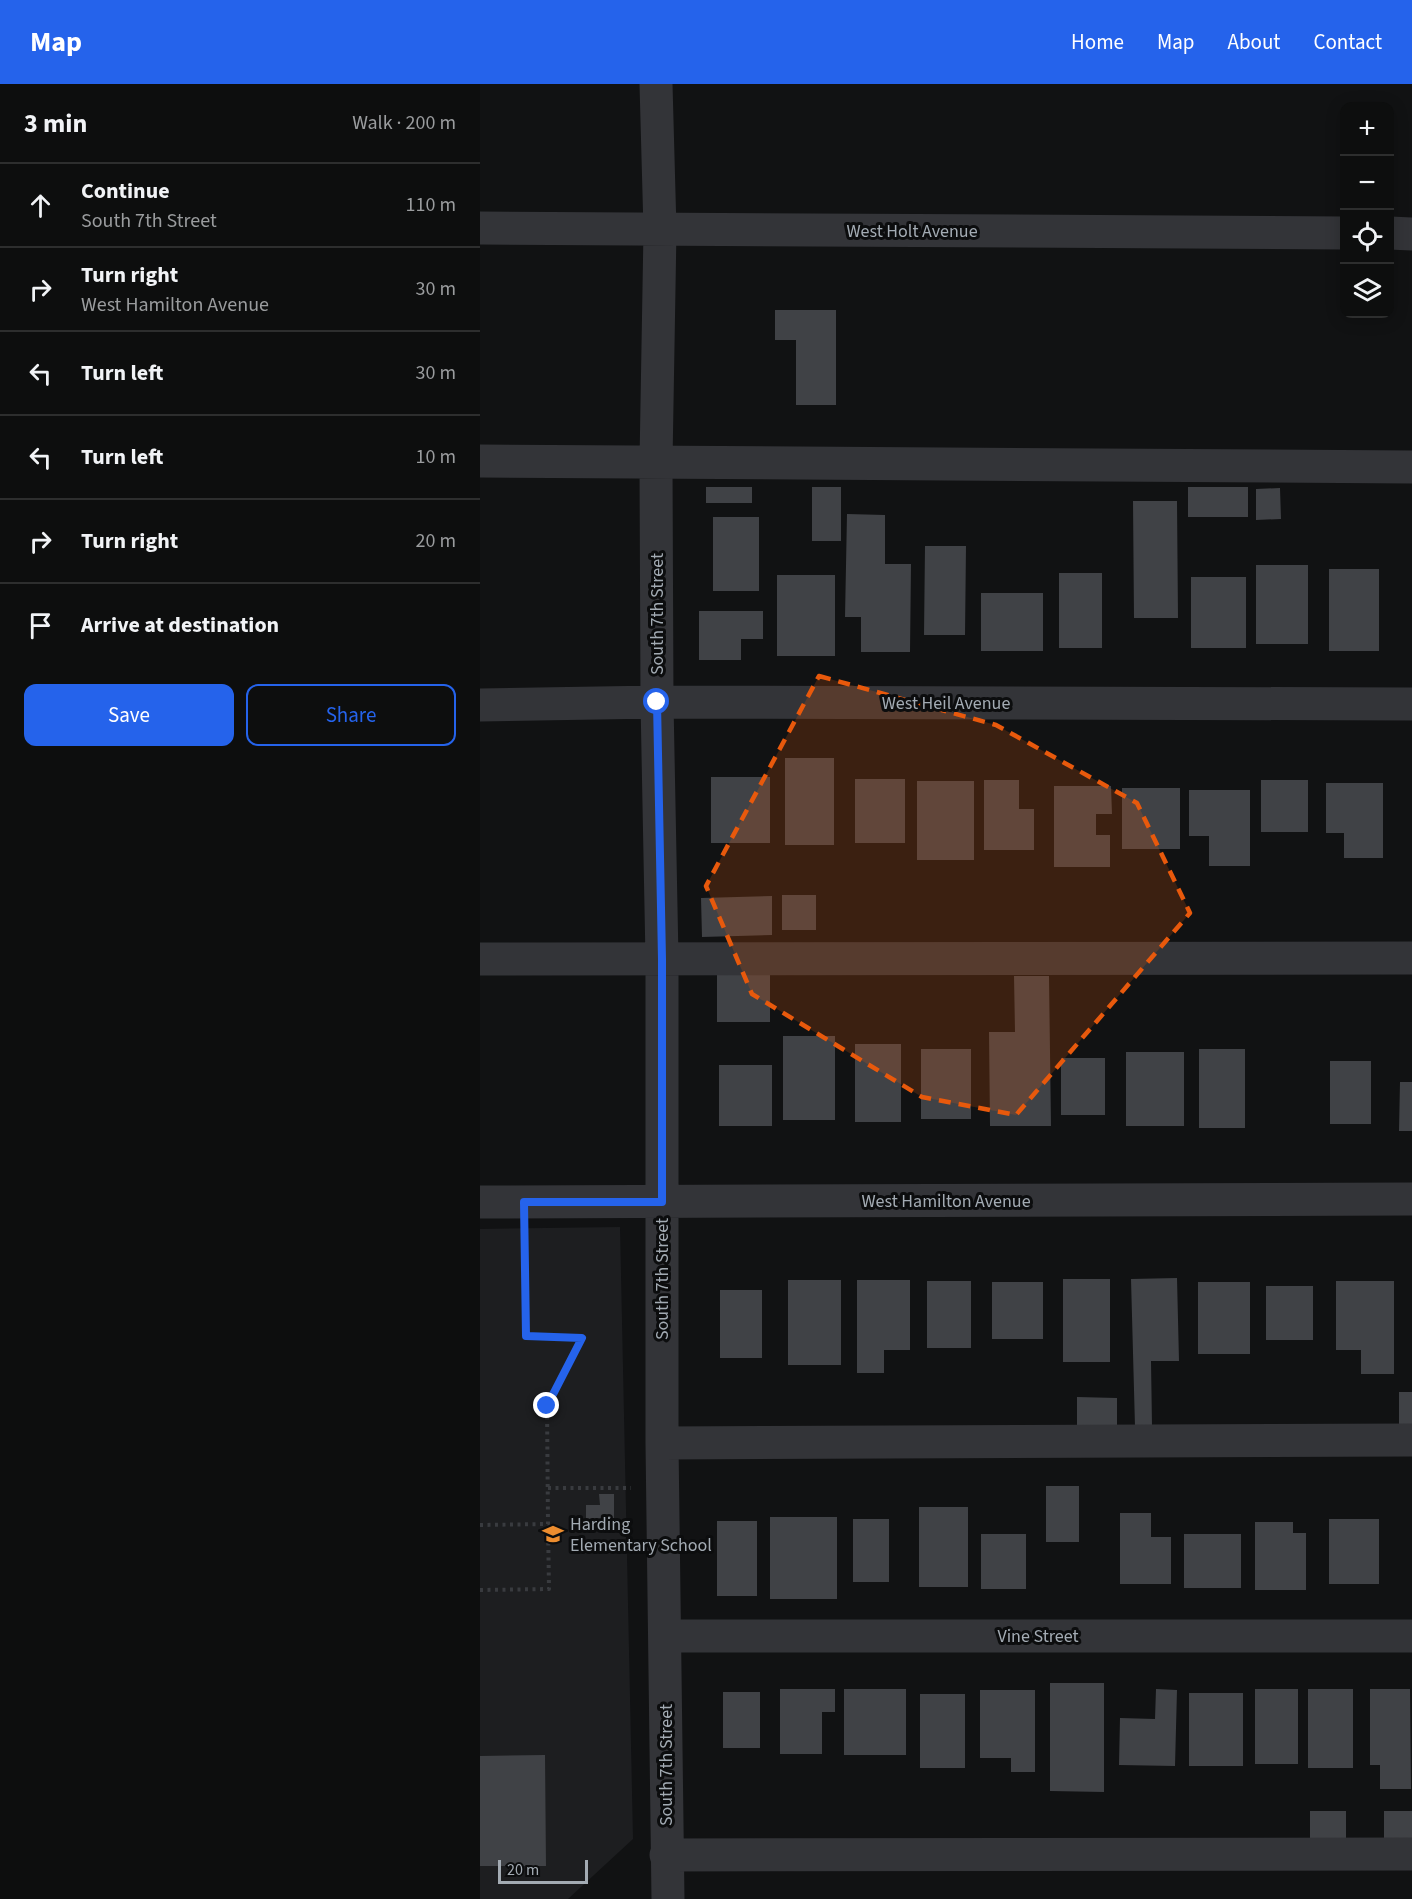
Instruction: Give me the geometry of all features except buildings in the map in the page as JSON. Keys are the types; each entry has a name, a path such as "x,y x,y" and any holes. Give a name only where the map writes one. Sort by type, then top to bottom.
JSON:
{"street":[{"name":"South 7th Street","path":"656,84 660,230 656,462 657,702 662,959 662,1443 668,1899"},
{"name":"West Holt Avenue","path":"480,228 1340,233"},
{"path":"1394,233 1412,234"},
{"path":"480,461 1412,467"},
{"name":"West Heil Avenue","path":"480,705 657,702 1412,704"},
{"path":"480,960 1412,958"},
{"name":"West Hamilton Avenue","path":"480,1202 1412,1199"},
{"path":"662,1443 1412,1440"},
{"name":"Vine Street","path":"665,1636 1412,1636"},
{"path":"666,1855 1412,1854"}],"path":[{"path":"480,1590 549,1589 547,1406 582,1338 526,1336 524,1202"},
{"path":"548,1488 663,1488"},
{"path":"480,1525 548,1524"}],"highlighted area":[{"path":"819,676 996,725 1137,803 1190,913 1016,1115 922,1097 752,994 706,886"}],"shaded area":[{"name":"Harding Elementary School","path":"620,1227 633,1839 568,1899 480,1899 480,1229"}],"place":[{"name":"Harding Elementary School","path":"553,1534"}],"route":[{"path":"547,1406 582,1338 526,1336 524,1202 662,1202 662,959 657,702"}]}
